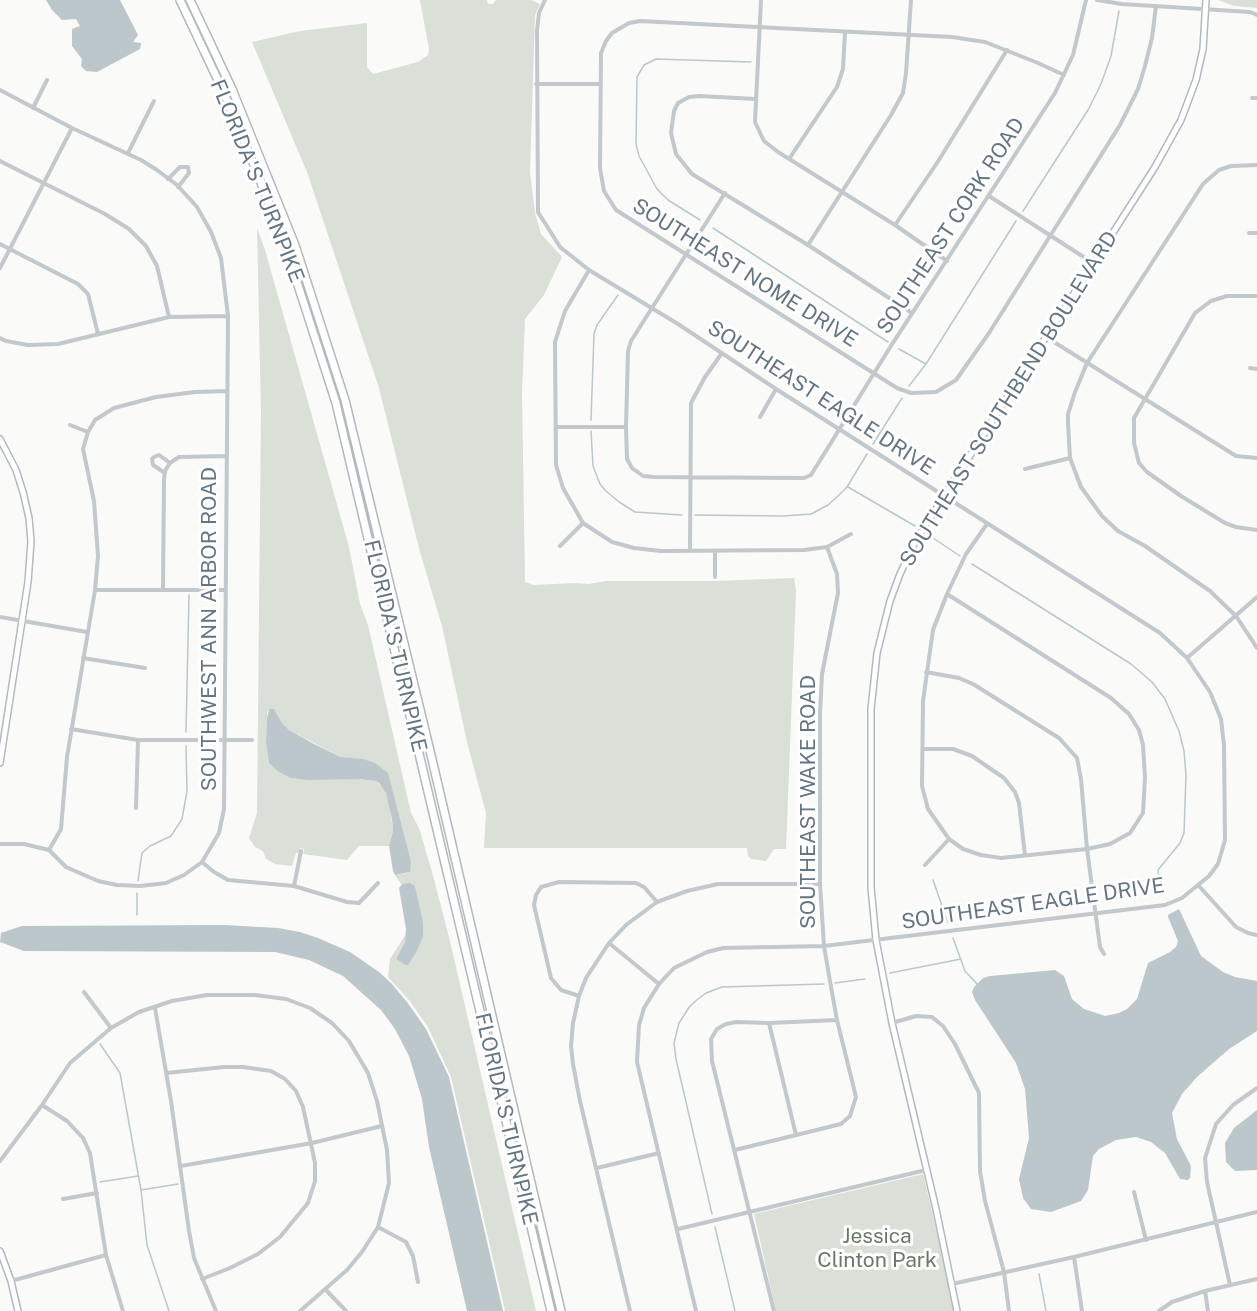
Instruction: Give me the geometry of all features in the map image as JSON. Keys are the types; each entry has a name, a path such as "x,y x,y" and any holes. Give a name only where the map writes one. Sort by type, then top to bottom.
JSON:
{"highway":[{"name":"FLORIDA'S TURNPIKE","path":"180,0 224,93 257,172 294,271 336,403 552,1311"},
{"name":"FLORIDA'S TURNPIKE","path":"190,0 232,89 295,245 345,400 561,1311"}],"street":[{"name":"SOUTHEAST EAGLE DRIVE","path":"545,0 537,22 538,213 560,247 590,270 1160,633 1186,657 1210,692 1221,718 1224,745 1225,840 1218,864 1199,886 1182,898 1165,905 824,946 723,948 707,952 674,968 659,984 644,1008 636,1045 696,1311"},
{"path":"761,0 754,99 755,122 758,131 771,147 895,225 947,261"},
{"path":"808,245 843,193 903,93 911,0"},
{"name":"SOUTHEAST CORK ROAD","path":"725,193 634,335 629,347 627,459 632,468 643,476 804,478 811,475 1064,75 1073,55 1086,0"},
{"path":"1097,0 1250,12 1257,15"},
{"name":"SOUTHEAST SOUTHBEND BOULEVARD","path":"957,1311 892,1023 876,940 871,887 871,775 872,700 877,653 884,621 900,574 916,540 1155,167 1181,120 1196,80 1205,34 1206,0"},
{"name":"SOUTHEAST NOME DRIVE","path":"1064,75 985,42 908,35 629,22 617,29 606,41 600,59 600,168 604,192 616,210 897,388 910,393 936,392 956,380 988,333 1130,107 1145,66 1152,38 1156,6"},
{"path":"789,159 837,87 843,69 845,32"},
{"path":"895,225 937,163 1007,50"},
{"path":"33,108 47,80"},
{"path":"536,84 600,84"},
{"name":"SOUTHWEST ANN ARBOR ROAD","path":"0,90 72,128 128,153 157,170 178,187 197,207 211,232 221,258 228,316 224,590 225,740 223,819 216,839 202,862 184,874 166,883 140,886 98,881 66,867 49,850 24,844 0,844"},
{"path":"754,99 700,96 689,97 678,103 674,111 671,133 676,154 692,174 808,245 912,313"},
{"path":"128,153 154,101"},
{"path":"0,268 72,128"},
{"path":"0,161 129,229 146,246 161,280 169,317"},
{"path":"1257,165 1231,166 1219,170 1203,184 1087,363 1068,414 1070,458 1081,487 1102,516 1118,531 1154,552 1210,591 1236,616 1257,648"},
{"path":"168,179 180,167 188,167 189,173 178,187"},
{"path":"989,196 1093,263"},
{"path":"1249,233 1257,233"},
{"path":"0,244 78,284 88,294 98,334"},
{"path":"590,270 565,311 555,342 556,465 563,488 583,523 612,542 634,548 690,551 779,551 827,547 851,534"},
{"path":"1257,296 1227,296 1211,301 1195,313 1134,418 1134,443 1139,463 1147,472 1180,496 1225,523 1257,530"},
{"path":"0,338 28,345 58,344 169,317 228,316"},
{"path":"1046,336 1236,456 1257,458"},
{"path":"690,551 691,403 722,353"},
{"path":"1250,368 1257,369"},
{"path":"760,417 776,389"},
{"path":"49,850 61,830 71,729 94,590 98,533 83,449 88,432 95,420 114,408 156,397 227,391"},
{"path":"70,424 88,432"},
{"path":"556,427 626,427"},
{"path":"0,439 16,470 29,518 31,559 0,763"},
{"path":"165,473 153,465 152,459 159,455 170,464"},
{"path":"163,590 165,473 170,464 179,458 226,456"},
{"path":"1025,469 1070,458"},
{"path":"560,546 583,523"},
{"path":"947,594 1111,698 1129,714 1139,730 1145,755 1145,793 1143,813 1130,833 1122,839 1087,849 1001,858 981,855 963,849 949,839 934,821 925,800 922,786 923,701 933,630 947,594 966,554 987,524"},
{"name":"SOUTHEAST WAKE ROAD","path":"735,1150 841,1124 850,1116 856,1097 837,1020 824,946 820,884 822,674 838,593 837,574 827,547"},
{"path":"715,551 715,577"},
{"path":"94,590 224,590"},
{"path":"1186,657 1257,597"},
{"path":"0,617 87,632"},
{"path":"83,658 146,668"},
{"path":"926,672 959,678 973,684 1059,738 1077,758 1095,913 1100,947 1104,954"},
{"path":"71,729 138,740 252,740"},
{"path":"136,808 138,740"},
{"path":"923,749 953,750 972,756 1004,778 1015,792 1019,803 1025,855"},
{"path":"925,865 949,839"},
{"path":"294,886 301,851"},
{"path":"202,862 228,880 294,886 347,902 359,903 378,883"},
{"path":"579,996 561,990 551,978 534,905 538,891 546,884 559,882 636,883 648,891 657,903"},
{"path":"630,1311 580,1101 572,1057 572,1030 579,996 596,960 609,943 626,925 657,903 687,891 718,884 820,884"},
{"path":"1199,886 1236,927 1257,935"},
{"path":"609,943 659,984"},
{"path":"84,992 111,1028"},
{"path":"0,1161 70,1063 111,1028 139,1012 172,1001 207,995 255,995 286,999 310,1008 332,1023 350,1041 368,1072 387,1150 389,1183 378,1227 362,1252 347,1270 300,1311"},
{"path":"155,1008 194,1258 216,1311"},
{"path":"892,1023 916,1016 932,1017 943,1026 955,1044 979,1093 980,1171 985,1201 1004,1272 1009,1311"},
{"path":"774,1311 712,1061 711,1039 717,1029 736,1022 837,1020"},
{"path":"769,1023 796,1135"},
{"path":"166,1073 224,1067 271,1071 285,1079 297,1091 312,1143 315,1181 308,1203 296,1220 280,1237 258,1254 202,1279"},
{"path":"1230,1285 1207,1182 1205,1158 1216,1124 1233,1105 1257,1088"},
{"path":"42,1105 67,1121 83,1138 90,1153 106,1255 123,1311"},
{"path":"181,1166 312,1143 382,1126"},
{"path":"597,1168 659,1154"},
{"path":"678,1229 926,1170"},
{"path":"1134,1192 1146,1240"},
{"path":"63,1199 97,1193"},
{"path":"952,1284 1257,1212"},
{"path":"378,1227 406,1242 413,1256 418,1282"},
{"path":"0,1251 11,1281 18,1311"},
{"path":"11,1281 106,1255"},
{"path":"1074,1257 1082,1311"},
{"path":"1159,1311 1172,1302 1204,1291 1257,1279"},
{"path":"325,1289 346,1311"},
{"path":"1204,1291 1208,1311"}],"green space":[{"path":"420,0 487,0 488,4 493,4 496,0 531,0 540,4 535,15 530,172 535,213 541,234 562,257 544,295 525,319 522,392 525,582 534,585 589,584 606,581 794,578 796,590 786,849 774,849 766,861 751,859 747,848 484,848 486,813 467,742 442,626 420,552 379,388 307,172 252,42 300,31 367,23 367,67 373,74 418,62 428,55 429,49"},
{"path":"1218,0 1257,0 1257,8 1234,6"},
{"path":"257,228 349,547 360,604 368,625 411,813 419,828 449,937 536,1311 505,1311 451,1077 428,1027 409,1000 388,977 390,959 406,934 405,942 396,959 405,965 418,949 423,932 415,886 401,884 395,875 408,873 411,861 389,778 349,758 341,757 289,730 274,709 267,712 266,743 269,763 277,771 296,779 376,781 386,793 393,831 389,846 359,846 347,860 303,854 304,849 300,848 292,866 275,864 266,859 263,851 255,847 249,838 257,813 261,413"},
{"name":"Jessica Clinton Park","path":"923,1174 954,1311 776,1311 754,1214"}],"shaded area":[{"path":"46,0 120,0 138,35 133,42 141,43 140,49 97,72 86,71 81,66 82,59 72,46 72,29 80,26 76,19 62,20"},
{"path":"270,709 274,709 289,730 314,744 341,757 363,759 375,763 388,773 411,861 410,872 395,875 393,871 389,846 393,831 392,819 386,793 379,783 358,779 290,778 277,771 269,763 266,743 267,717"},
{"path":"410,883 415,886 423,923 423,936 418,949 408,965 405,965 396,959 405,942 406,929 399,888 402,884"},
{"path":"1179,909 1201,956 1223,972 1257,981 1257,1031 1229,1049 1197,1077 1182,1094 1172,1113 1177,1139 1191,1166 1190,1178 1180,1179 1165,1153 1151,1142 1136,1137 1116,1140 1099,1149 1093,1156 1088,1190 1081,1201 1051,1212 1031,1209 1023,1198 1019,1179 1029,1138 1025,1089 1016,1063 975,1000 972,992 974,987 983,978 990,976 1055,970 1064,976 1072,999 1084,1009 1105,1016 1119,1013 1137,999 1148,963 1176,947 1178,941 1168,915"},
{"path":"224,925 278,928 318,938 350,952 379,972 407,1002 426,1029 449,1077 503,1311 467,1311 429,1147 422,1099 409,1056 395,1029 381,1010 343,976 309,960 275,952 24,951 0,942 1,933 22,926"},
{"path":"1257,1110 1257,1170 1235,1171 1226,1162 1225,1143 1234,1128"}],"waterway":[{"path":"1023,211 1088,110 1101,84 1111,56 1119,11"},
{"path":"700,220 668,200 657,189 639,156 636,144 637,77 644,65 656,59 751,62"},
{"path":"909,386 926,364 1016,221"},
{"path":"713,228 888,342"},
{"path":"591,420 594,334 597,325 618,295"},
{"path":"899,349 926,364"},
{"path":"873,444 902,398"},
{"path":"591,431 593,466 600,484 606,491 635,512 682,515"},
{"path":"695,515 811,514 828,505 847,487 867,454"},
{"path":"848,487 915,526"},
{"path":"930,536 960,556"},
{"path":"972,564 1131,664 1152,682 1165,699 1179,731 1186,775 1184,833 1180,843 1158,870 1165,892"},
{"path":"186,732 189,595"},
{"path":"138,881 142,853 150,846 171,836 182,819 187,791 186,746"},
{"path":"933,880 948,923"},
{"path":"137,893 137,915"},
{"path":"953,938 965,971 977,984"},
{"path":"890,973 961,959"},
{"path":"835,983 865,979"},
{"path":"712,1214 676,1059 674,1043 679,1023 690,1006 698,999 722,987 824,984"},
{"path":"100,1044 120,1073 141,1190 147,1245 169,1311"},
{"path":"100,1182 138,1176"},
{"path":"141,1190 178,1184"},
{"path":"715,1227 735,1311"},
{"path":"1039,1274 1046,1311"}]}
